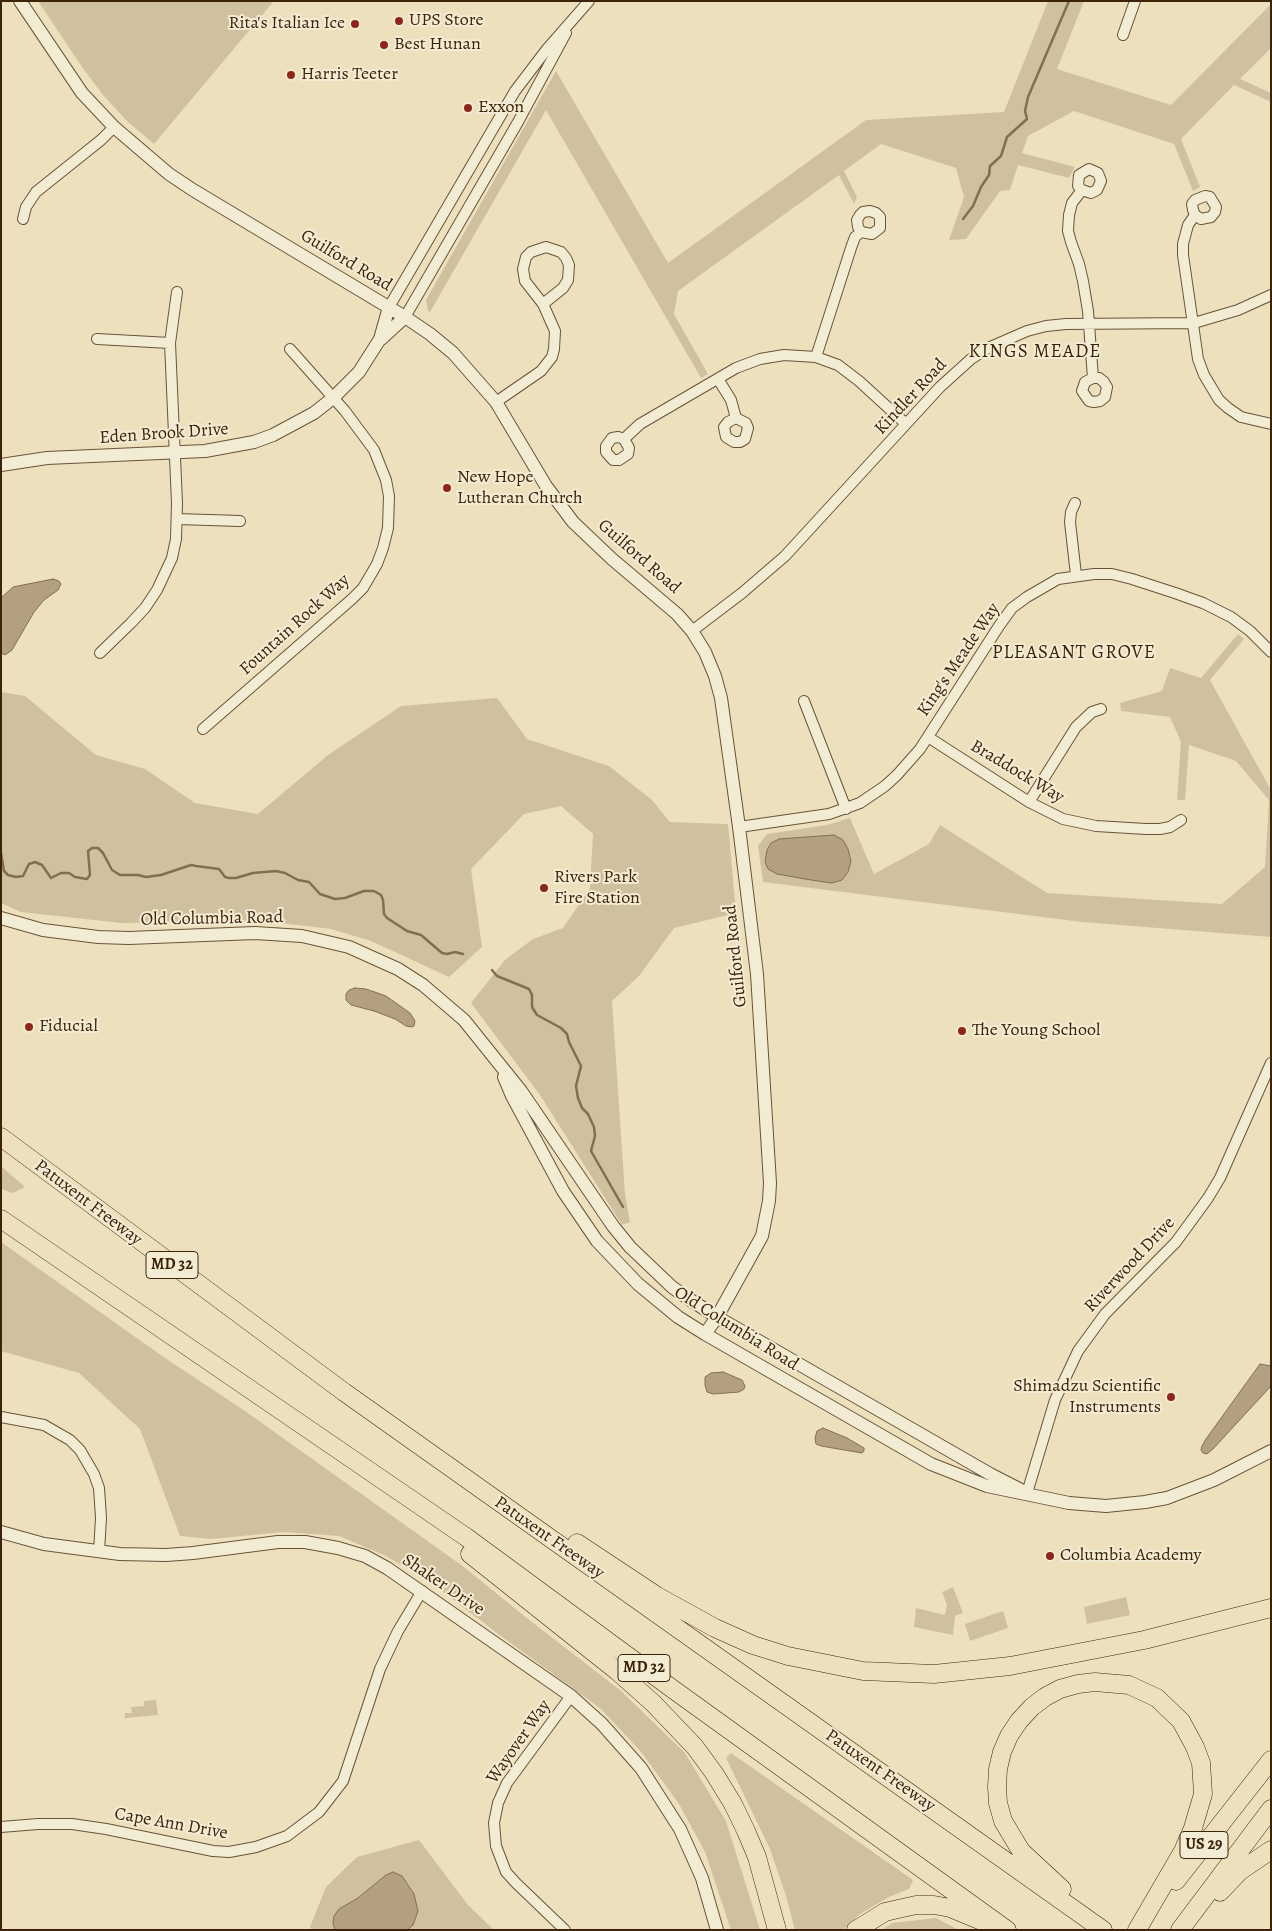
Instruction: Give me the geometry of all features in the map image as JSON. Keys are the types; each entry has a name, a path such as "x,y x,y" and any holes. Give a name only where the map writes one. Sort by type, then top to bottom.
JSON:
{"highway":[{"name":"Patuxent Freeway","path":"1,1137 344,1392 885,1774 1107,1928"},
{"name":"MD 32","path":"1,1219 466,1537 674,1690 1008,1930"},
{"path":"344,1392 497,1488 580,1546 688,1614 753,1645 816,1663 863,1671 898,1674 971,1671 1019,1664 1144,1640 1271,1608"},
{"path":"279,1408 516,1590 617,1671 674,1724 714,1773 733,1804 757,1857 777,1930"},
{"path":"1107,1928 1021,1851 1003,1821 998,1803 997,1787 998,1769 1002,1752 1009,1736 1032,1707 1060,1689 1095,1682 1129,1685 1157,1698 1181,1721 1196,1747 1201,1763 1203,1794 1193,1828 1183,1851 1137,1930"},
{"name":"US 29","path":"1137,1930 1271,1760"},
{"path":"885,1774 982,1835 1072,1898"},
{"name":"US 29","path":"1182,1930 1271,1809"},
{"path":"1182,1930 1240,1871 1271,1850"},
{"path":"856,1930 885,1912 916,1905 934,1905 950,1908 997,1930"}],"street":[{"name":"Guilford Road","path":"20,1 82,93 114,127 169,174 192,190 405,317 453,353 496,402 546,486 573,522 612,559 677,614 692,631 704,652 715,676 721,698 739,827 757,974 769,1160 769,1201 762,1236 706,1334"},
{"name":"Eden Brook Drive","path":"380,339 389,308 515,92 547,48 589,1"},
{"path":"1122,35 1136,1"},
{"name":"Eden Brook Drive","path":"1,465 46,458 205,451 254,442 294,424 333,398 359,372 380,339 405,317 518,122 573,20"},
{"path":"23,219 26,207 36,192 101,140 114,127"},
{"path":"1082,190 1072,203 1068,231 1083,280 1093,378"},
{"path":"1195,215 1188,225 1183,244 1183,255 1198,359 1204,375 1218,400 1241,417 1271,424"},
{"path":"816,357 850,248 855,238 861,232"},
{"path":"496,402 541,371 552,358 555,331 543,304 525,281 523,269 526,257 531,252 546,247 561,252 566,258 569,274 563,288 543,304"},
{"path":"100,653 140,613 157,590 172,558 176,539 177,519 170,343 177,292"},
{"name":"Kindler Road","path":"692,631 742,594 786,556 952,376 971,359 988,348 1027,331 1046,326 1194,322 1238,310 1271,295"},
{"path":"97,339 170,343"},
{"name":"Fountain Rock Way","path":"203,729 352,599 370,578 383,548 388,528 389,496 381,465 364,435 290,349"},
{"path":"624,439 640,424 743,365 772,356 799,354 816,357 838,365 906,424"},
{"path":"718,379 731,400 736,418"},
{"path":"1075,503 1071,512 1070,522 1076,575"},
{"path":"177,519 240,521"},
{"name":"King's Meade Way","path":"739,827 815,817 846,809 873,794 898,775 928,737 979,655 1012,608 1058,579 1076,575 1112,574 1203,603 1231,617 1247,628 1271,652"},
{"path":"804,700 846,809"},
{"path":"1029,802 1076,727 1092,712 1102,709"},
{"name":"Braddock Way","path":"928,737 1029,802 1063,819 1096,826 1160,829 1170,827 1182,820"},
{"name":"Old Columbia Road","path":"1,918 43,930 98,937 128,938 263,933 302,936 349,947 398,969 423,985 464,1020 499,1066 521,1091 596,1203 630,1246 672,1286 689,1300 717,1317 990,1474 1027,1493"},
{"name":"Riverwood Drive","path":"1027,1493 1055,1400 1078,1351 1105,1314 1176,1242 1208,1198 1224,1169 1271,1063"},
{"name":"Old Columbia Road","path":"499,1066 512,1096 563,1191 613,1260 660,1304 706,1334 931,1464 987,1486 1088,1505 1106,1506 1167,1498 1214,1480 1271,1451"},
{"path":"1,1417 44,1425 70,1440 80,1450 99,1488 101,1518 99,1552"},
{"name":"Shaker Drive","path":"1,1532 44,1544 99,1552 166,1555 278,1542 321,1544 365,1556 387,1568 570,1696 602,1724 641,1768 680,1829 702,1878 717,1930"},
{"name":"Cape Ann Drive","path":"1,1827 72,1824 213,1851 229,1852 256,1847 287,1836 318,1812 343,1781 380,1669 398,1631 422,1591"},
{"name":"Wayover Way","path":"565,1930 506,1872 496,1846 494,1833 498,1803 507,1783 570,1696"}],"shaded area":[{"path":"38,1 274,1 154,144 127,121 103,95"},
{"path":"1048,1 1084,1 1057,69 1171,105 1271,4 1271,48 1240,79 1271,93 1271,102 1234,85 1181,139 1200,187 1193,191 1174,144 1074,111 1028,136 1022,153 1075,167 1069,178 1018,165 1010,190 1000,191 966,239 949,240 964,197 956,168 881,144 844,171 857,197 854,204 839,175 678,291 674,314 708,374 701,378 546,110 430,312 428,311 426,300 556,71 668,263 866,120 1004,112"},
{"path":"53,579 61,584 58,590 44,600 34,612 12,650 5,655 1,653 1,598 13,587"},
{"path":"1238,634 1244,639 1210,680 1271,790 1271,937 1082,922 763,882 758,846 767,834 827,825 850,818 874,874 929,844 940,825 1047,893 1222,904 1265,867 1269,800 1236,761 1189,745 1185,800 1177,800 1181,742 1170,717 1121,711 1120,703 1162,691 1170,668 1201,678"},
{"path":"1,692 25,696 96,755 145,769 195,803 258,814 328,755 401,706 497,698 527,739 609,766 652,800 670,822 728,824 736,913 674,928 639,976 612,1001 625,1194 630,1222 622,1225 540,1095 471,1003 505,960 533,939 563,928 590,888 593,834 561,806 524,814 471,869 482,947 449,977 371,941 331,929 263,921 121,923 21,912 1,903"},
{"path":"834,835 843,840 851,861 848,872 842,880 832,883 811,880 777,874 768,869 765,862 767,850 771,843 779,839"},
{"path":"355,988 366,989 386,996 410,1013 415,1021 414,1026 406,1026 395,1019 351,1005 346,1000 346,994 349,990"},
{"path":"1,1166 25,1187 13,1193 1,1189"},
{"path":"1,1242 165,1358 245,1411 464,1567 620,1690 685,1753 726,1821 760,1930 731,1930 705,1852 679,1804 642,1753 601,1709 426,1579 384,1555 339,1536 284,1532 211,1539 180,1536 140,1429 79,1373 1,1351"},
{"path":"1260,1364 1271,1366 1271,1386 1213,1449 1207,1454 1203,1453 1201,1450 1206,1439"},
{"path":"723,1372 742,1380 745,1386 744,1389 739,1392 713,1394 707,1392 705,1377 711,1373"},
{"path":"823,1428 847,1438 864,1448 864,1451 862,1453 816,1444 817,1431"},
{"path":"953,1587 963,1613 955,1616 953,1635 914,1627 916,1608 945,1615 947,1605 942,1592"},
{"path":"1126,1597 1130,1615 1087,1624 1084,1607"},
{"path":"1003,1611 1008,1628 970,1641 965,1624"},
{"path":"156,1700 158,1715 125,1718 125,1713 132,1713 131,1707 144,1706 144,1701"},
{"path":"731,1753 913,1880 909,1889 889,1897 860,1914 843,1930 795,1930 770,1849 726,1758"},
{"path":"419,1840 468,1905 494,1930 312,1930 310,1927 326,1887 357,1857"},
{"path":"393,1872 402,1876 414,1894 418,1911 413,1925 407,1930 335,1930 334,1916 339,1909 358,1898 386,1875"},
{"path":"936,1918 959,1930 882,1930 892,1923"}],"waterway":[{"path":"963,219 973,206 981,187 989,175 990,166 1001,156 1007,137 1027,119 1025,111 1028,97 1069,1"},
{"path":"1,853 4,871 8,875 16,877 23,876 29,864 35,862 42,865 51,878 61,873 69,873 75,877 87,879 90,875 88,851 92,848 98,848 103,853 112,870 120,875 146,877 161,875 191,865 219,869 225,877 229,878 253,873 276,871 285,873 298,880 309,882 320,894 335,899 345,898 364,891 374,891 381,895 384,914 387,918 407,931 421,935 442,953 455,952 463,954"},
{"path":"492,970 497,976 529,989 532,995 532,1007 537,1015 561,1028 567,1034 581,1066 576,1086 578,1098 594,1127 595,1136 591,1151 623,1207"}],"place":[{"name":"UPS Store","path":"399,21"},
{"name":"Rita's Italian Ice","path":"355,24"},
{"name":"Best Hunan","path":"384,45"},
{"name":"Harris Teeter","path":"291,75"},
{"name":"Exxon","path":"468,108"},
{"name":"New Hope Lutheran Church","path":"447,488"},
{"name":"Rivers Park Fire Station","path":"544,888"},
{"name":"Fiducial","path":"29,1027"},
{"name":"The Young School","path":"962,1031"},
{"name":"Shimadzu Scientific Instruments","path":"1171,1397"},
{"name":"Columbia Academy","path":"1050,1556"}],"district":[{"name":"KINGS MEADE","path":"1035,352"},
{"name":"PLEASANT GROVE","path":"1074,653"}]}
